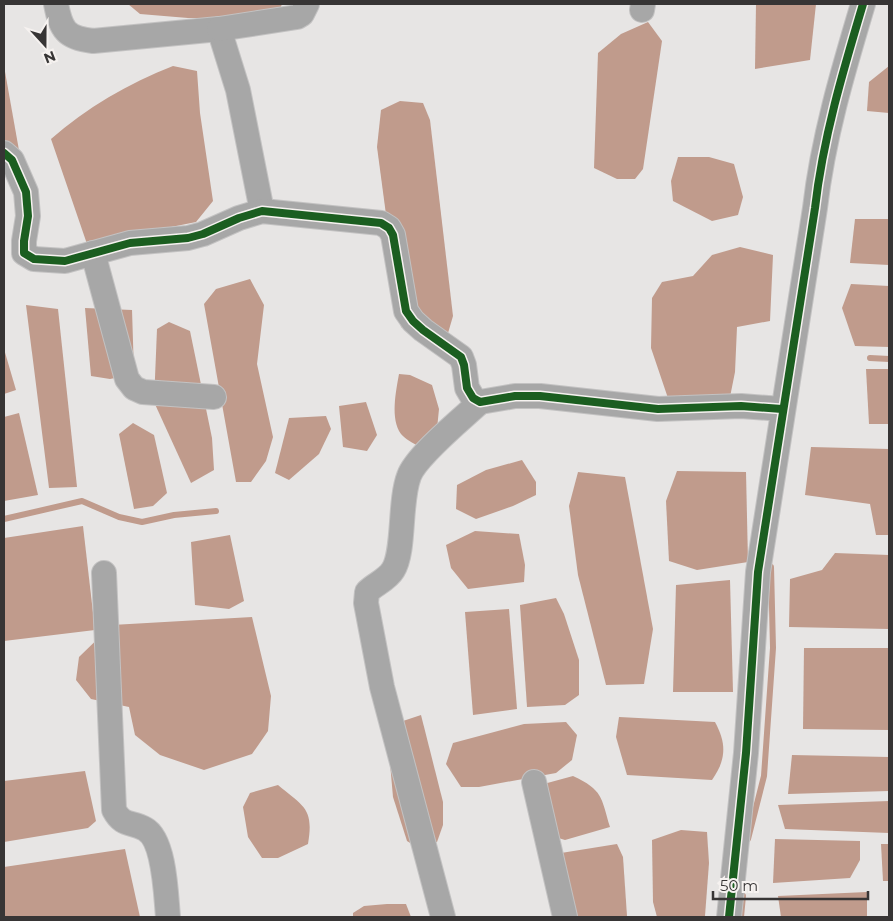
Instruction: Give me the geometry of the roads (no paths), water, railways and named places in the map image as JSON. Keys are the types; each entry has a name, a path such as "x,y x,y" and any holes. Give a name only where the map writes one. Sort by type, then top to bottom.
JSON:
{"street":[{"path":"56,4 59,19 67,34 76,39 93,41 219,29 297,17 302,14 307,4"},
{"path":"729,917 746,753 758,572 820,166 834,105 863,4"},
{"path":"219,29 238,90 262,211"},
{"path":"4,153 12,160 26,192 28,216 24,253 34,259 65,261 130,243 188,238 204,234 239,218 262,211 372,222 389,228 393,235 406,311 418,326 461,357 467,388 473,398 480,402"},
{"path":"93,253 128,380 134,388 143,392 214,397"},
{"path":"443,917 382,687 366,604 367,592 386,579 397,562 403,499 409,474 419,461 480,402 515,396 540,396 658,409 741,406 782,409"},
{"path":"104,573 114,810 123,822 146,830 156,845 161,857 168,917"},
{"path":"534,782 565,917"}],"waterway":[{"path":"870,358 889,359"},
{"path":"4,519 82,501 119,517 142,522 174,515 216,511"},
{"path":"748,839 764,776 773,648 771,567"},
{"path":"741,917 743,896"}]}
